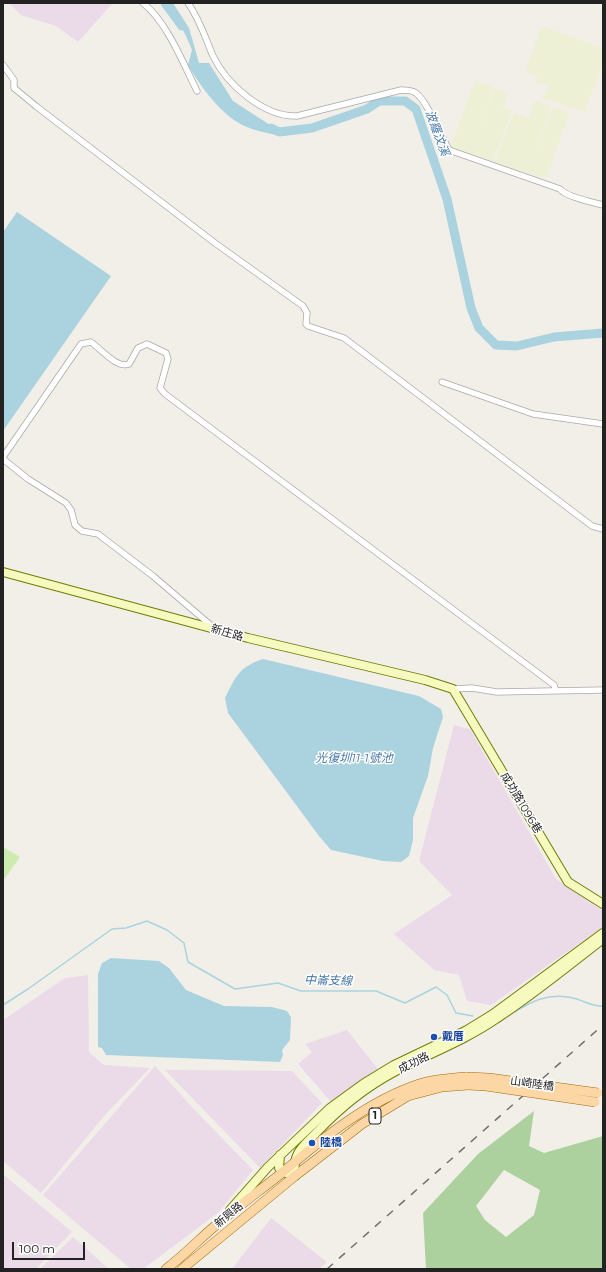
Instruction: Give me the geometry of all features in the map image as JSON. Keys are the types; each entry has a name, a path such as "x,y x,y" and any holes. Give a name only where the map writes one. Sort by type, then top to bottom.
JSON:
{"main road":[{"name":"1","path":"293,1162 356,1116 403,1090 434,1081 467,1081"},
{"name":"1","path":"295,1176 362,1124 408,1096 467,1081"},
{"name":"山崎陸橋","path":"467,1081 486,1086 600,1098"},
{"name":"新興路","path":"166,1269 182,1257 220,1222 283,1172 293,1162"},
{"name":"新興路","path":"182,1269 295,1176"}],"street":[{"path":"143,3 149,8 164,28 197,91"},
{"path":"188,3 201,23 214,56 230,79 248,97 266,110 282,115 297,116 401,90 408,90 416,93 424,103 449,150 560,189 571,197 578,197 603,205"},
{"path":"3,65 14,80 14,88 37,107 208,238 303,306 307,313 306,324 308,326 344,338 592,526 603,529"},
{"path":"216,629 153,576 98,534 82,531 75,525 71,510 66,503 28,479 3,458 81,344 91,342 119,364 125,366 129,364 138,348 147,344 166,353 168,359 160,388 164,394 554,685 556,692"},
{"path":"442,382 533,414 603,424"},
{"name":"新庄路","path":"3,572 248,638 453,688"},
{"path":"453,688 472,688 497,692 603,690"},
{"name":"成功路1096巷","path":"453,688 568,882 603,904"},
{"name":"成功路","path":"220,1222 280,1155 330,1108 363,1084 417,1053 467,1030 493,1014 603,932"},
{"name":"成功路","path":"293,1162 298,1152 336,1112 365,1090 394,1072 471,1035 497,1019 603,939"},
{"path":"280,1155 279,1168 283,1172 295,1176 293,1162"}],"shaded area":[{"path":"9,3 113,3 78,42 56,26 21,15"},
{"path":"454,725 470,729 556,879 603,911 603,927 491,1005 467,1001 459,975 434,970 394,934 452,895 419,861"},
{"path":"88,975 89,1052 104,1065 150,1068 105,1115 41,1193 3,1161 3,1020 65,978"},
{"path":"347,1030 378,1069 331,1102 298,1064 312,1052 305,1044"},
{"path":"155,1066 253,1170 219,1212 143,1269 131,1269 43,1195"},
{"path":"165,1070 292,1071 322,1103 260,1168"},
{"path":"3,1174 72,1232 36,1269 3,1269"},
{"path":"271,1218 327,1262 319,1269 232,1269"},
{"path":"73,1237 109,1269 40,1269"}],"green space":[{"path":"542,26 603,48 603,63 585,112 543,99 548,85 534,83 537,77 525,71"},
{"path":"475,81 493,87 478,131 494,88 508,92 503,108 512,111 493,161 450,147"},
{"path":"534,101 551,106 536,150 553,107 567,112 569,115 546,179 527,172 494,164 514,112 529,118"},
{"path":"3,847 20,857 3,881"},
{"path":"534,1111 529,1146 544,1153 603,1136 603,1269 426,1269 423,1213 478,1154","holes":["504,1170 540,1190 534,1215 506,1237 485,1220 476,1206"]}],"water":[{"path":"161,3 173,3 189,28 199,63 209,63 233,101 270,125 283,130 277,135 254,130 238,123 221,109 199,82 188,65 192,50 189,43 172,13"},
{"path":"17,212 111,276 3,431 3,232"},
{"name":"光復圳11-1號池","path":"263,659 419,696 441,709 443,717 433,748 428,776 413,818 413,840 409,856 401,862 383,861 331,850 228,713 225,698 239,673 248,665"},
{"path":"111,958 159,961 169,968 186,990 224,1006 272,1007 287,1011 291,1017 290,1040 282,1050 283,1055 280,1062 106,1055 102,1048 98,1047 98,974 102,963"}],"waterway":[{"name":"波羅汶溪","path":"165,3 182,26"},
{"name":"波羅汶溪","path":"271,128 279,132 312,128 367,109 379,101 405,101 416,109 447,199 471,308 479,328 496,345 517,346 554,337 603,333"},
{"name":"中崙支線","path":"3,1005 112,929 126,928 147,921 167,930 184,943 188,962 235,989 278,983 301,991 376,991 405,1003 436,987 447,995 456,1013 473,1016"},
{"path":"503,1019 528,1004 553,996 563,996 603,1006"}],"railway":[{"path":"327,1269 603,1025"}],"place":[{"name":"戴厝","path":"434,1037"},
{"name":"陸橋","path":"312,1143"}]}
